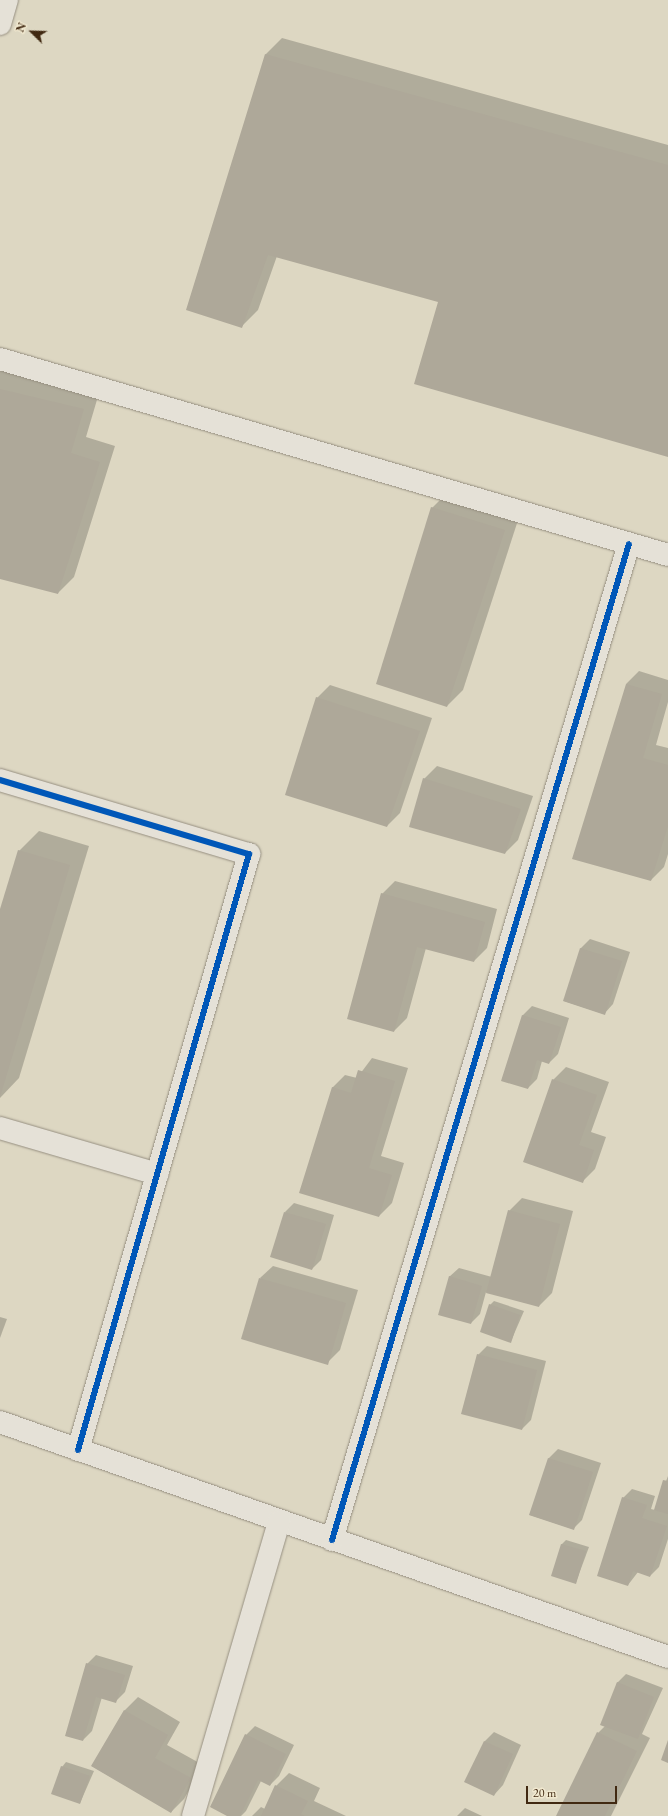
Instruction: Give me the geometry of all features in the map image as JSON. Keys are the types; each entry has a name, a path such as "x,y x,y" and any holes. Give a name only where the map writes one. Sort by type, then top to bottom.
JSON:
{"street":[{"path":"0,24 7,0"},
{"path":"0,359 668,555"},
{"path":"332,1540 629,544"},
{"path":"0,780 249,854 78,1450"},
{"path":"0,1128 157,1174"},
{"path":"0,1422 668,1657"},
{"path":"192,1816 279,1520"}],"building":[{"path":"265,54 668,165 668,457 414,384 438,302 268,255 242,328 186,310"},
{"path":"0,389 84,409 71,453 100,462 58,594 0,579"},
{"path":"431,507 505,530 447,707 376,684"},
{"path":"626,684 662,694 643,758 668,765 668,826 651,881 572,859"},
{"path":"316,697 420,731 387,827 285,795"},
{"path":"423,778 521,809 505,854 409,827"},
{"path":"18,850 70,865 0,1097 0,909"},
{"path":"381,893 485,922 474,962 417,947 394,1032 347,1019"},
{"path":"580,948 622,961 605,1015 563,1001"},
{"path":"522,1015 561,1027 549,1064 537,1060 528,1089 501,1081"},
{"path":"358,1070 395,1081 369,1168 392,1175 379,1217 299,1193 332,1087 351,1093"},
{"path":"552,1079 597,1095 579,1145 594,1150 583,1183 523,1162"},
{"path":"508,1210 560,1224 539,1307 486,1293"},
{"path":"284,1212 326,1224 312,1270 270,1257"},
{"path":"449,1276 482,1286 471,1324 438,1315"},
{"path":"259,1278 346,1303 328,1365 241,1339"},
{"path":"489,1304 520,1315 511,1343 480,1332"},
{"path":"477,1354 537,1370 522,1430 461,1414"},
{"path":"548,1458 593,1472 574,1530 529,1515"},
{"path":"663,1480 668,1481 668,1514 654,1510"},
{"path":"622,1497 647,1505 642,1518 667,1526 650,1577 633,1571 628,1586 597,1576"},
{"path":"561,1544 586,1551 576,1584 551,1576"},
{"path":"86,1663 125,1675 116,1703 96,1697 83,1741 65,1736"},
{"path":"617,1682 654,1697 638,1739 600,1725"},
{"path":"124,1710 168,1735 155,1758 191,1778 171,1813 91,1766"},
{"path":"597,1732 637,1751 605,1816 556,1816"},
{"path":"245,1734 286,1754 270,1786 258,1780 240,1816 227,1816 210,1807"},
{"path":"668,1740 668,1763 661,1760"},
{"path":"484,1741 513,1754 494,1796 464,1782"},
{"path":"61,1766 90,1776 80,1804 51,1794"},
{"path":"275,1785 308,1801 301,1814 305,1816 261,1816"}],"cycle path":[{"path":"332,1540 629,544"},
{"path":"0,780 249,854 78,1450"}]}
